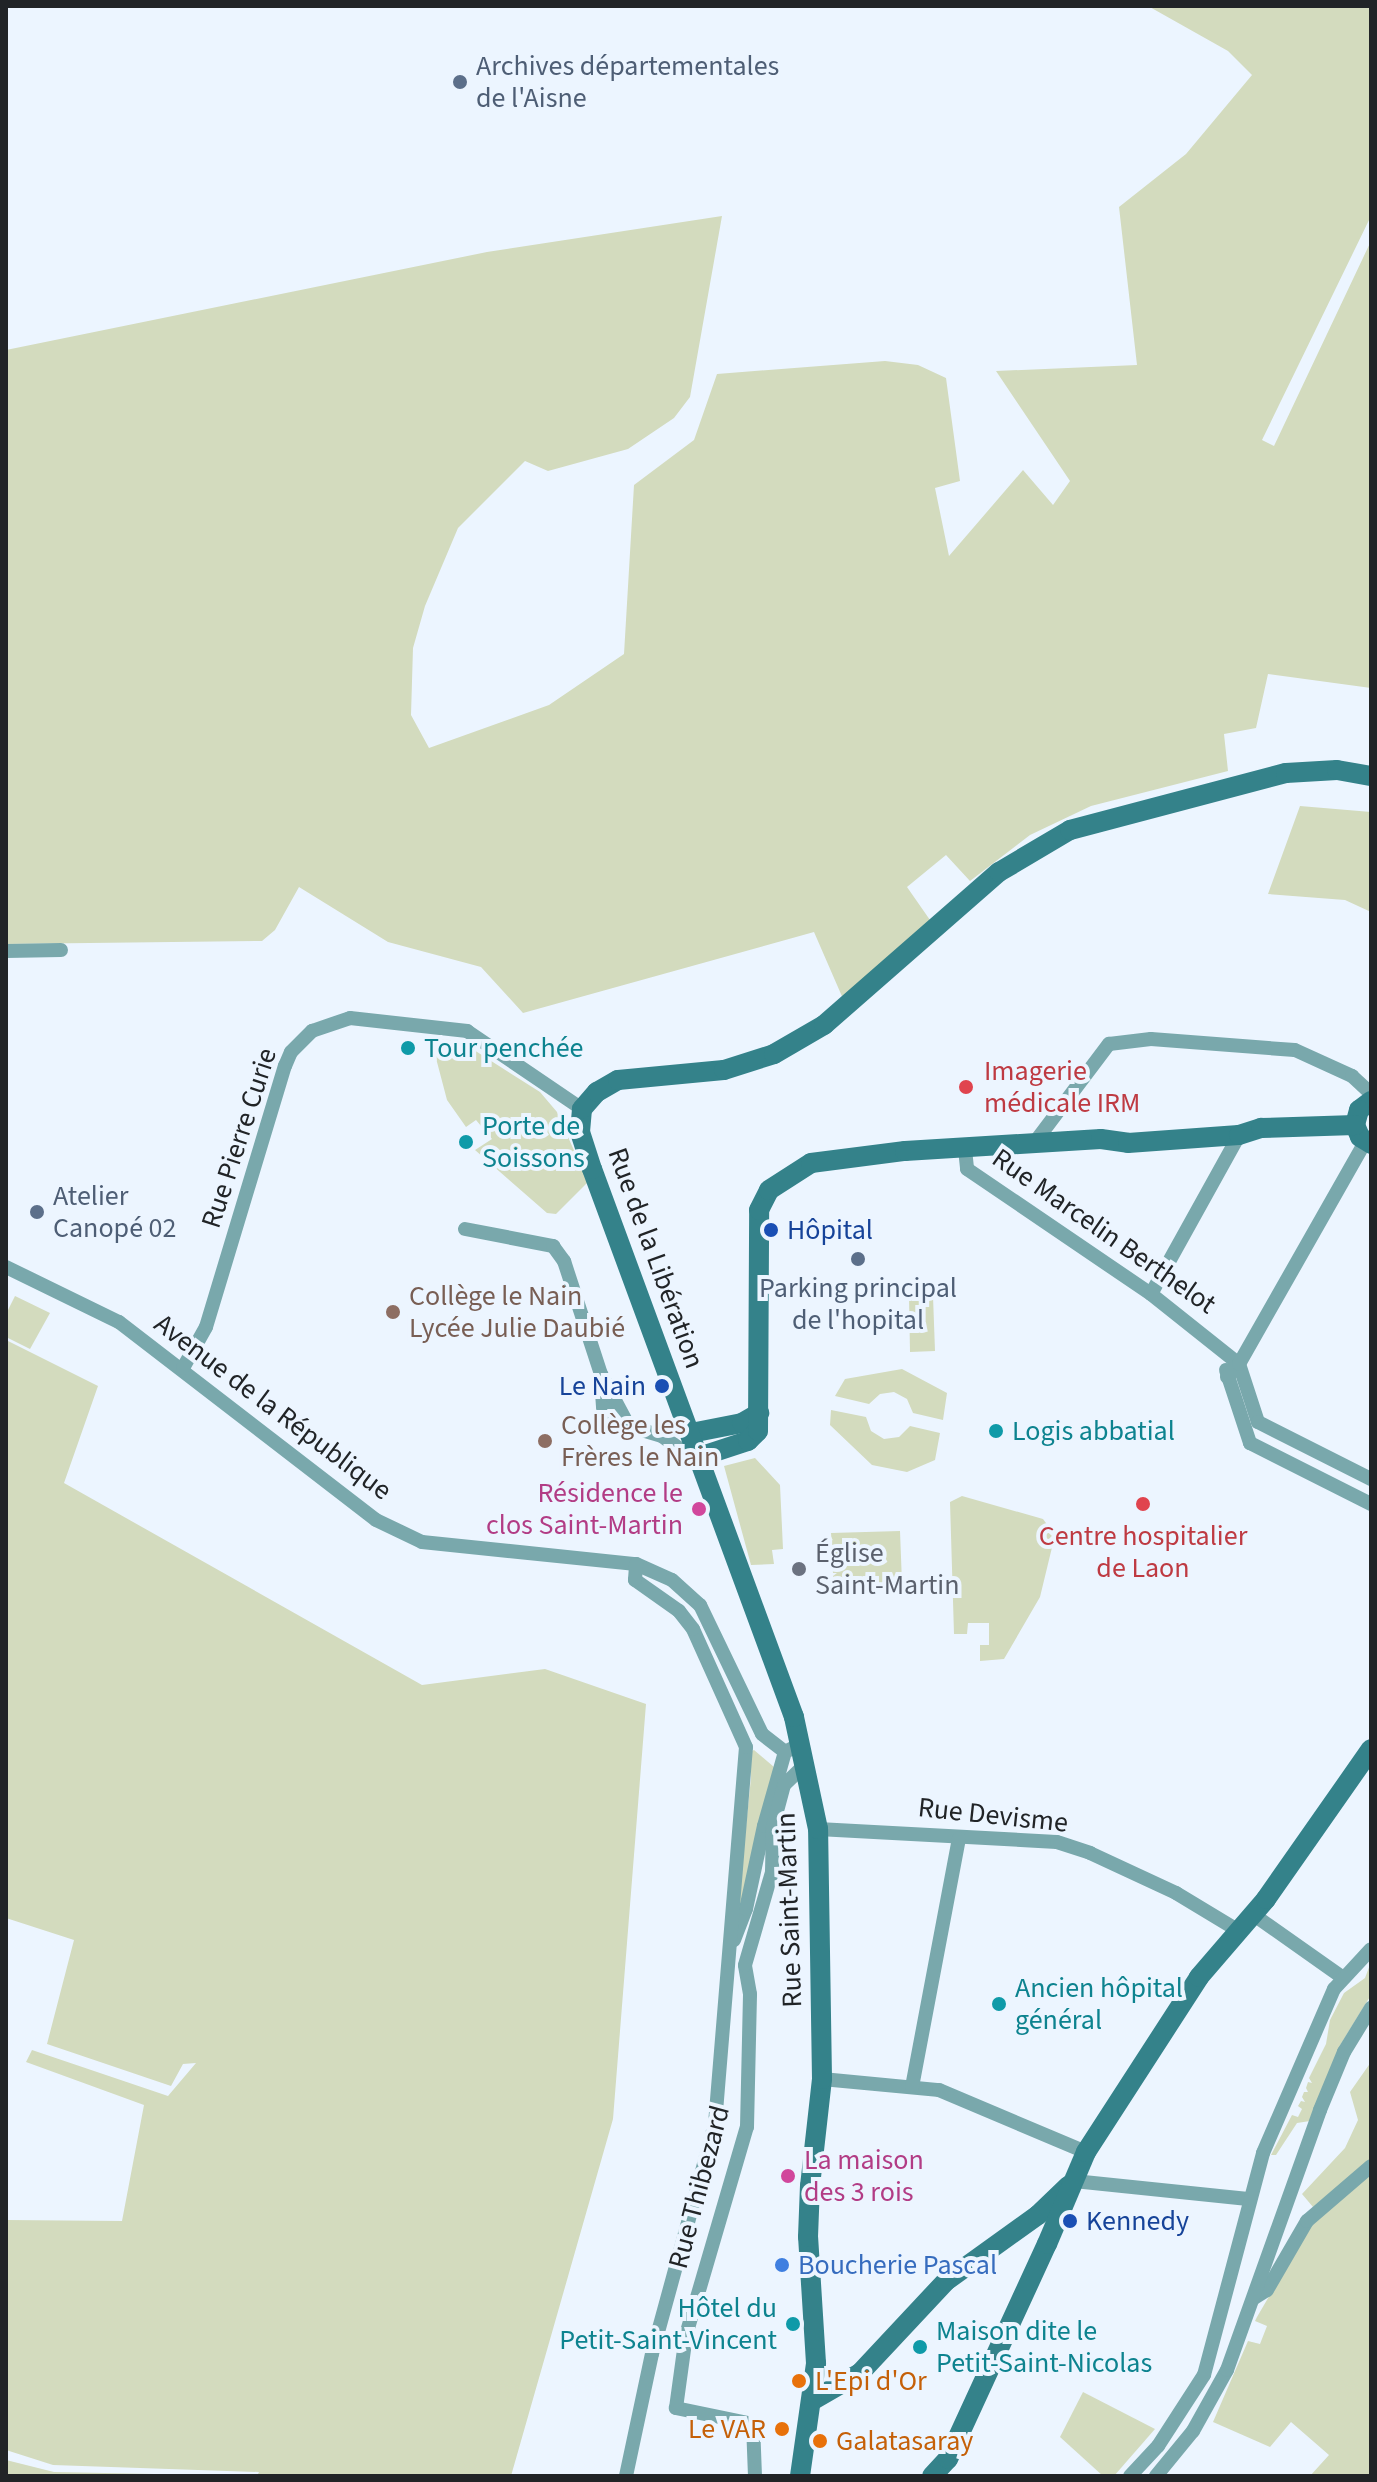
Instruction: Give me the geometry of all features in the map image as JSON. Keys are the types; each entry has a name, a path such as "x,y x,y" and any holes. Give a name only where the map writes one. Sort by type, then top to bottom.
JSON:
{"main road":[{"path":"582,1109 597,1092 618,1080 724,1070 787,1047 824,1025 999,872 1070,830 1286,773 1337,770 1371,776"},
{"path":"965,1149 1101,1139 1128,1143 1239,1135 1261,1128 1364,1137 1359,1110 1371,1101"},
{"name":"Rue de la Libération","path":"582,1109 580,1132 592,1169 693,1442"},
{"name":"Rue Marcelin Berthelot","path":"693,1442 759,1413 759,1210 769,1190 811,1163 905,1151 965,1149"},
{"name":"Rue Saint-Martin","path":"693,1442 797,1754 818,1829 822,2079 810,2186 808,2237 816,2363 800,2473"},
{"path":"932,2476 948,2459 1086,2152 1190,1989 1254,1915 1371,1749"},
{"path":"813,2400 853,2378 946,2281 1038,2215 1074,2181"}],"street":[{"path":"6,951 61,950"},
{"name":"Rue Pierre Curie","path":"183,1368 206,1327 291,1052 312,1031 350,1018 467,1031 582,1109"},
{"path":"1032,1146 1109,1044 1151,1039 1295,1050 1352,1076 1371,1094"},
{"path":"1151,1294 1239,1135"},
{"path":"1227,1377 1239,1364 1364,1137"},
{"name":"Rue Marcelin Berthelot","path":"965,1149 967,1169 1151,1294 1239,1364"},
{"path":"465,1229 553,1246 564,1261 601,1374 603,1407 615,1422 693,1442"},
{"name":"Avenue de la République","path":"6,1267 119,1322 183,1368 376,1520 422,1542 636,1564 672,1580 700,1605 762,1734 797,1754"},
{"name":"Rue Marcelin Berthelot","path":"1222,1350 1227,1377 1250,1443 1371,1504"},
{"path":"1239,1364 1258,1422 1367,1477 1353,1495"},
{"path":"662,1436 683,1451 693,1442"},
{"path":"626,2476 652,2354 710,2150 746,1747 693,1629 679,1611 635,1580 636,1564"},
{"path":"727,1956 746,1909 764,1826 797,1754"},
{"name":"Rue Thibezard","path":"755,2476 753,2424 676,2408 686,2335 747,2127 750,2008 745,1965 772,1872 773,1826 784,1785 797,1754"},
{"name":"Rue Devisme","path":"818,1829 916,1832 1068,1846 1176,1893 1239,1931"},
{"path":"912,2087 959,1838"},
{"path":"1254,1915 1342,1977"},
{"path":"1130,2476 1158,2446 1208,2365 1248,2199 1263,2153 1342,1977 1371,1949"},
{"path":"1156,2476 1206,2411 1238,2345 1338,2066 1371,2008"},
{"path":"822,2079 939,2090 1086,2152"},
{"path":"1254,2298 1267,2290 1307,2221 1371,2166"},
{"path":"1074,2181 1248,2199"}],"green space":[{"path":"1148,6 1371,6 1371,216 1262,440 1274,446 1371,241 1371,688 1268,674 1256,728 1224,734 1228,771 1091,806 1030,835 970,881 946,855 907,887 930,920 844,1001 814,932 523,1013 481,967 388,942 299,887 275,930 262,941 6,944 6,350 487,252 722,216 690,397 674,418 628,449 548,471 525,461 458,528 425,606 413,648 411,715 429,748 549,705 624,654 634,485 694,440 717,374 885,361 918,365 946,378 960,481 935,488 949,556 1023,470 1053,505 1070,481 996,371 1137,365 1119,207 1186,154 1252,75 1228,51"},
{"path":"1300,806 1371,812 1371,912 1345,900 1268,894"},
{"path":"444,1039 463,1043 540,1092 557,1112 588,1182 556,1214 547,1213 475,1150 492,1139 476,1120 466,1127 447,1100 432,1043"},
{"path":"15,1296 50,1313 30,1349 6,1337 6,1314"},
{"path":"909,1296 933,1296 935,1351 910,1352"},
{"path":"6,1340 98,1386 64,1483 422,1685 545,1669 646,1704 613,2119 511,2476 257,2476 259,2472 53,2465 6,2450 6,2220 122,2221 144,2105 26,2062 32,2050 168,2096 196,2063 183,2064 171,2086 47,2044 74,1940 6,1918"},
{"path":"902,1369 947,1393 943,1420 913,1413 907,1399 894,1392 880,1394 869,1404 835,1396 845,1379"},
{"path":"831,1410 866,1417 871,1431 884,1439 899,1437 910,1426 940,1433 935,1460 907,1472 872,1465 830,1425"},
{"path":"755,1458 780,1485 783,1549 772,1550 774,1564 751,1565 724,1466"},
{"path":"962,1496 1043,1519 1055,1535 1040,1597 1004,1659 980,1661 980,1645 989,1645 989,1623 968,1623 967,1634 954,1634 950,1502"},
{"path":"900,1531 902,1583 833,1586 833,1576 837,1573 833,1573 832,1562 837,1561 832,1559 832,1550 837,1548 832,1547 831,1533"},
{"path":"754,1750 774,1767 741,1913 737,1912 751,1778 750,1752"},
{"path":"1371,1962 1371,1995 1339,2047 1310,2121 1297,2123 1276,2155 1271,2155 1292,2115 1298,2117 1302,2109 1298,2106 1301,2101 1305,2102 1302,2097 1304,2092 1308,2092 1308,2082 1312,2083 1309,2078 1326,2044 1330,2020 1344,1993 1365,1978"},
{"path":"1371,2062 1371,2159 1313,2207 1302,2194 1345,2148 1358,2120 1350,2092"},
{"path":"1371,2171 1371,2476 1310,2476 1329,2455 1291,2422 1270,2447 1213,2422 1248,2341 1260,2344 1267,2326 1255,2321 1314,2219"},
{"path":"1083,2392 1155,2429 1114,2476 1103,2476 1060,2437"},
{"path":"6,2460 54,2472 257,2476 6,2476"}],"place":[{"name":"Archives départementales de l'Aisne","path":"460,82"},
{"name":"Tour penchée","path":"408,1048"},
{"name":"Imagerie médicale IRM","path":"966,1087"},
{"name":"Porte de Soissons","path":"466,1142"},
{"name":"Atelier Canopé 02","path":"37,1212"},
{"name":"Hôpital","path":"771,1230"},
{"name":"Parking principal de l'hopital","path":"858,1259"},
{"name":"Collège le Nain Lycée Julie Daubié","path":"393,1312"},
{"name":"Le Nain","path":"662,1386"},
{"name":"Logis abbatial","path":"996,1431"},
{"name":"Collège les Frères le Nain","path":"545,1441"},
{"name":"Centre hospitalier de Laon","path":"1143,1504"},
{"name":"Résidence le clos Saint-Martin","path":"699,1509"},
{"name":"Église Saint-Martin","path":"799,1569"},
{"name":"Ancien hôpital général","path":"999,2004"},
{"name":"La maison des 3 rois","path":"788,2176"},
{"name":"Kennedy","path":"1070,2221"},
{"name":"Boucherie Pascal","path":"782,2265"},
{"name":"Hôtel du Petit-Saint-Vincent","path":"793,2324"},
{"name":"Maison dite le Petit-Saint-Nicolas","path":"920,2347"},
{"name":"L'Epi d'Or","path":"799,2381"},
{"name":"Le VAR","path":"782,2429"},
{"name":"Galatasaray","path":"820,2441"}]}
